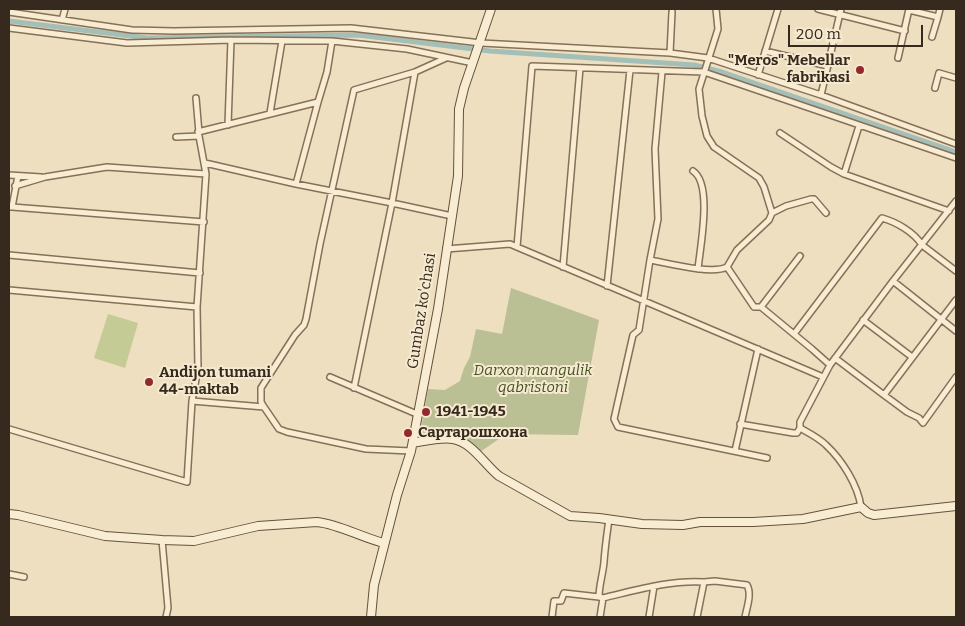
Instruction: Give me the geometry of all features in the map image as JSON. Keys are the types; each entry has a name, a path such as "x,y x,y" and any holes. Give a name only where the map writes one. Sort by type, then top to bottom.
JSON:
{"street":[{"path":"62,20 65,9"},
{"name":"Gumbaz ko'chasi","path":"371,617 374,584 397,495 412,447 438,309 458,176 459,109 491,9"},
{"path":"716,9 718,29 699,89 702,116 707,136 714,147 759,178 764,187 772,213"},
{"path":"758,75 778,9"},
{"path":"818,9 840,12 905,31"},
{"path":"932,36 940,9"},
{"path":"898,58 909,10 938,17"},
{"path":"9,12 132,30 351,28 481,43 670,53 708,59 821,95 956,144"},
{"path":"670,53 672,12"},
{"path":"821,95 840,12"},
{"path":"9,28 127,43 231,40 332,41 407,49 438,54 446,58 475,59"},
{"path":"228,124 231,40"},
{"path":"270,114 282,41"},
{"path":"296,184 327,72 332,41"},
{"path":"765,51 828,66"},
{"path":"446,58 415,72 354,90 306,319 304,325 295,335 261,388 261,402 279,429 366,450 412,447 448,439 457,440 476,452 499,476 563,514 576,518 683,525 717,521 753,522 803,519 861,507"},
{"path":"517,247 532,63 580,68 662,72 705,70 859,126 956,158"},
{"path":"562,267 580,68"},
{"path":"607,286 630,70"},
{"path":"354,388 392,203 415,72"},
{"path":"662,72 655,149 658,219 639,330 633,335 616,404 615,425 767,458"},
{"path":"935,88 939,73 956,78"},
{"path":"9,429 188,482 192,401 198,368 197,307 206,174 199,134 196,98"},
{"path":"176,137 199,134 228,124 318,102"},
{"path":"844,174 859,126"},
{"path":"780,133 831,168 844,174 952,210"},
{"path":"205,163 452,216"},
{"path":"15,186 45,177 108,167 206,174"},
{"path":"693,171 699,178 702,189 703,224 698,269"},
{"path":"9,175 45,177"},
{"path":"18,176 10,207 204,222"},
{"path":"650,260 698,269 719,270 726,267 737,250 769,220 772,213 786,206 811,199 814,199 826,213"},
{"path":"740,424 797,433 802,417 830,365 862,320 952,210 956,201"},
{"path":"794,334 880,219 888,220 905,229 922,245 956,271"},
{"path":"446,249 510,244 823,377"},
{"path":"9,255 200,273"},
{"path":"761,307 800,256"},
{"path":"726,267 752,305 756,308 761,307 830,365"},
{"path":"893,281 956,330"},
{"path":"9,290 197,307"},
{"path":"884,395 956,300"},
{"path":"862,320 912,357"},
{"path":"735,451 758,349"},
{"path":"835,358 884,395 919,418 923,423 956,377"},
{"path":"330,377 419,415"},
{"path":"192,401 264,407"},
{"path":"800,428 826,445 840,461 851,480 861,507 868,513 874,515 956,506"},
{"path":"9,514 105,536 194,541 258,526 317,522 325,523 384,544"},
{"path":"600,617 600,583 609,519"},
{"path":"162,540 168,608 166,617"},
{"path":"9,574 24,577"},
{"path":"552,617 554,601 561,601 564,593 601,598 677,582 715,582 747,585 749,595 745,617"},
{"path":"697,617 704,582"},
{"path":"648,617 654,586"}],"green space":[{"name":"Darxon mangulik qabristoni","path":"511,288 599,320 578,435 506,434 480,452 464,441 452,436 420,436 428,389 445,390 460,381 470,357 476,329 502,334"},
{"path":"108,314 138,323 125,368 94,358"}],"waterway":[{"path":"9,21 147,38 358,35 490,51 694,65 722,72 956,152"}],"place":[{"name":"\"Meros\" Mebellar fabrikasi","path":"860,70"},
{"name":"Andijon tumani 44-maktab","path":"149,382"},
{"name":"1941-1945","path":"426,412"},
{"name":"Сартарошхона","path":"408,433"}]}
